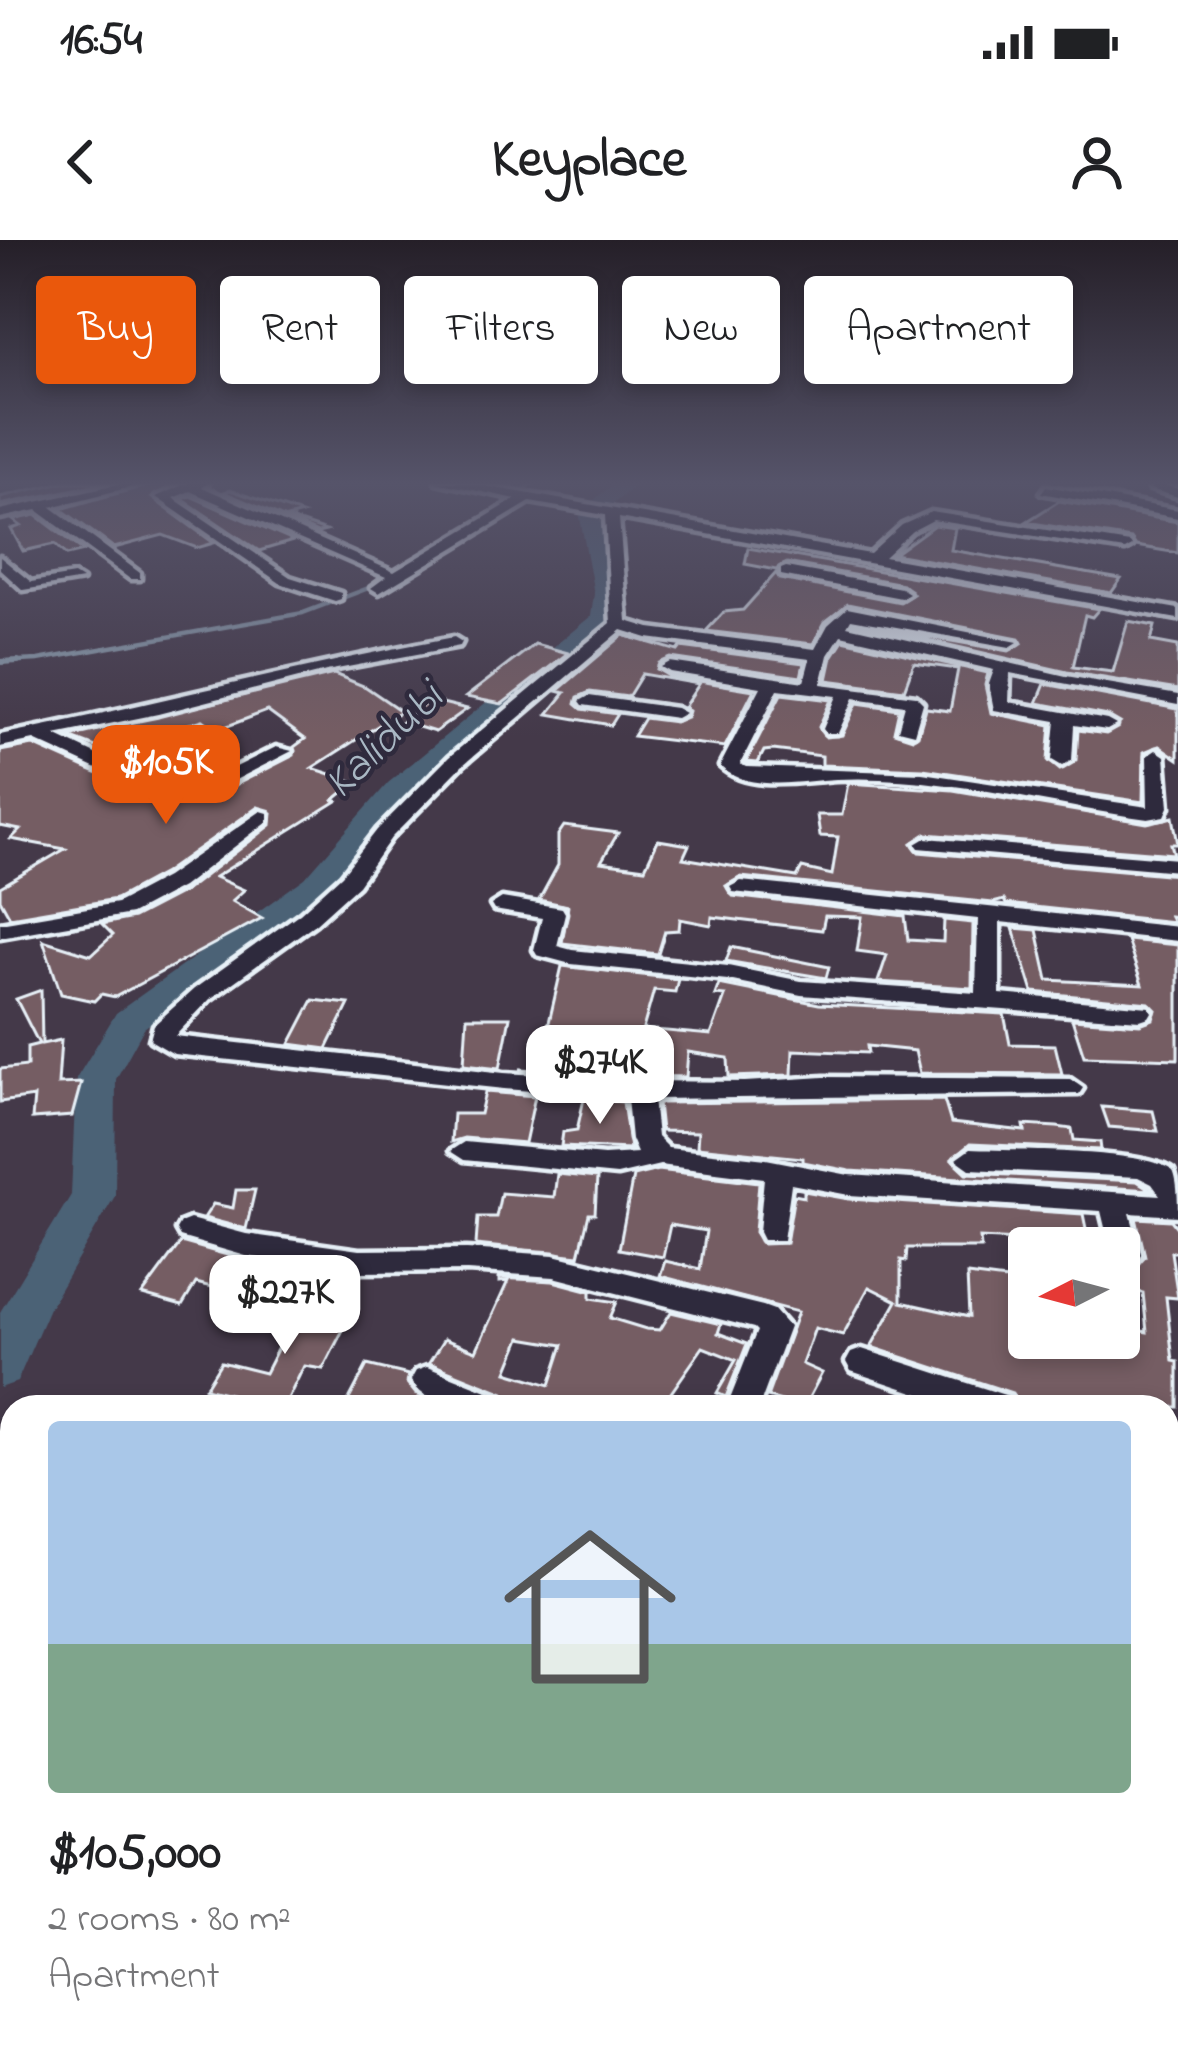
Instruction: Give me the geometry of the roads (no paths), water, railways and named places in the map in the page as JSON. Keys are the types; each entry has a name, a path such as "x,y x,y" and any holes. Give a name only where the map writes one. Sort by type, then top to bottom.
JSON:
{"street":[{"path":"6,567 28,587 74,580"},
{"path":"123,567 135,576"},
{"path":"263,567 285,580 334,596"},
{"path":"354,567 383,581 406,567"},
{"path":"610,567 619,624"},
{"path":"916,567 1178,614"},
{"path":"879,616 923,568"},
{"path":"786,572 901,593"},
{"path":"811,687 833,628 847,613 1010,642"},
{"path":"820,656 619,624 457,761 384,834 350,880 308,918 173,1018 163,1040 174,1046 338,1064 639,1090 745,1091 824,1085 1070,1088"},
{"path":"833,628 1004,668 1178,700"},
{"path":"0,741 158,710 325,666 454,641"},
{"path":"670,667 910,700 914,703 907,730"},
{"path":"1004,668 998,684 1000,706 1107,725"},
{"path":"590,701 673,718 702,674"},
{"path":"772,683 755,724 731,760 732,770 738,773 852,773 1158,812 1168,780 1156,756"},
{"path":"832,729 848,692"},
{"path":"1062,760 1065,719"},
{"path":"33,732 104,765 206,789 283,751"},
{"path":"0,930 122,909 174,882 261,817"},
{"path":"926,844 1178,865"},
{"path":"741,886 1178,934"},
{"path":"502,905 554,914 545,950 571,957 728,973 801,988 1140,1012"},
{"path":"988,1001 989,915"},
{"path":"639,1090 644,1139 658,1155"},
{"path":"464,1151 603,1167 621,1167 658,1155 849,1186 1178,1202"},
{"path":"970,1159 1142,1168 1162,1177 1178,1202"},
{"path":"773,1232 778,1172"},
{"path":"1113,1202 1119,1227"},
{"path":"190,1230 246,1245 359,1261 466,1260 554,1266 763,1318 774,1327 748,1395"},
{"path":"862,1362 963,1395"},
{"path":"428,1381 462,1395"}],"waterway":[{"name":"Kalidubi","path":"0,1368 27,1304 93,1196 96,1079 129,1021 317,885 399,789 603,618 606,594 601,567"},
{"path":"18,661 0,662 38,660 303,613 379,584"}]}
